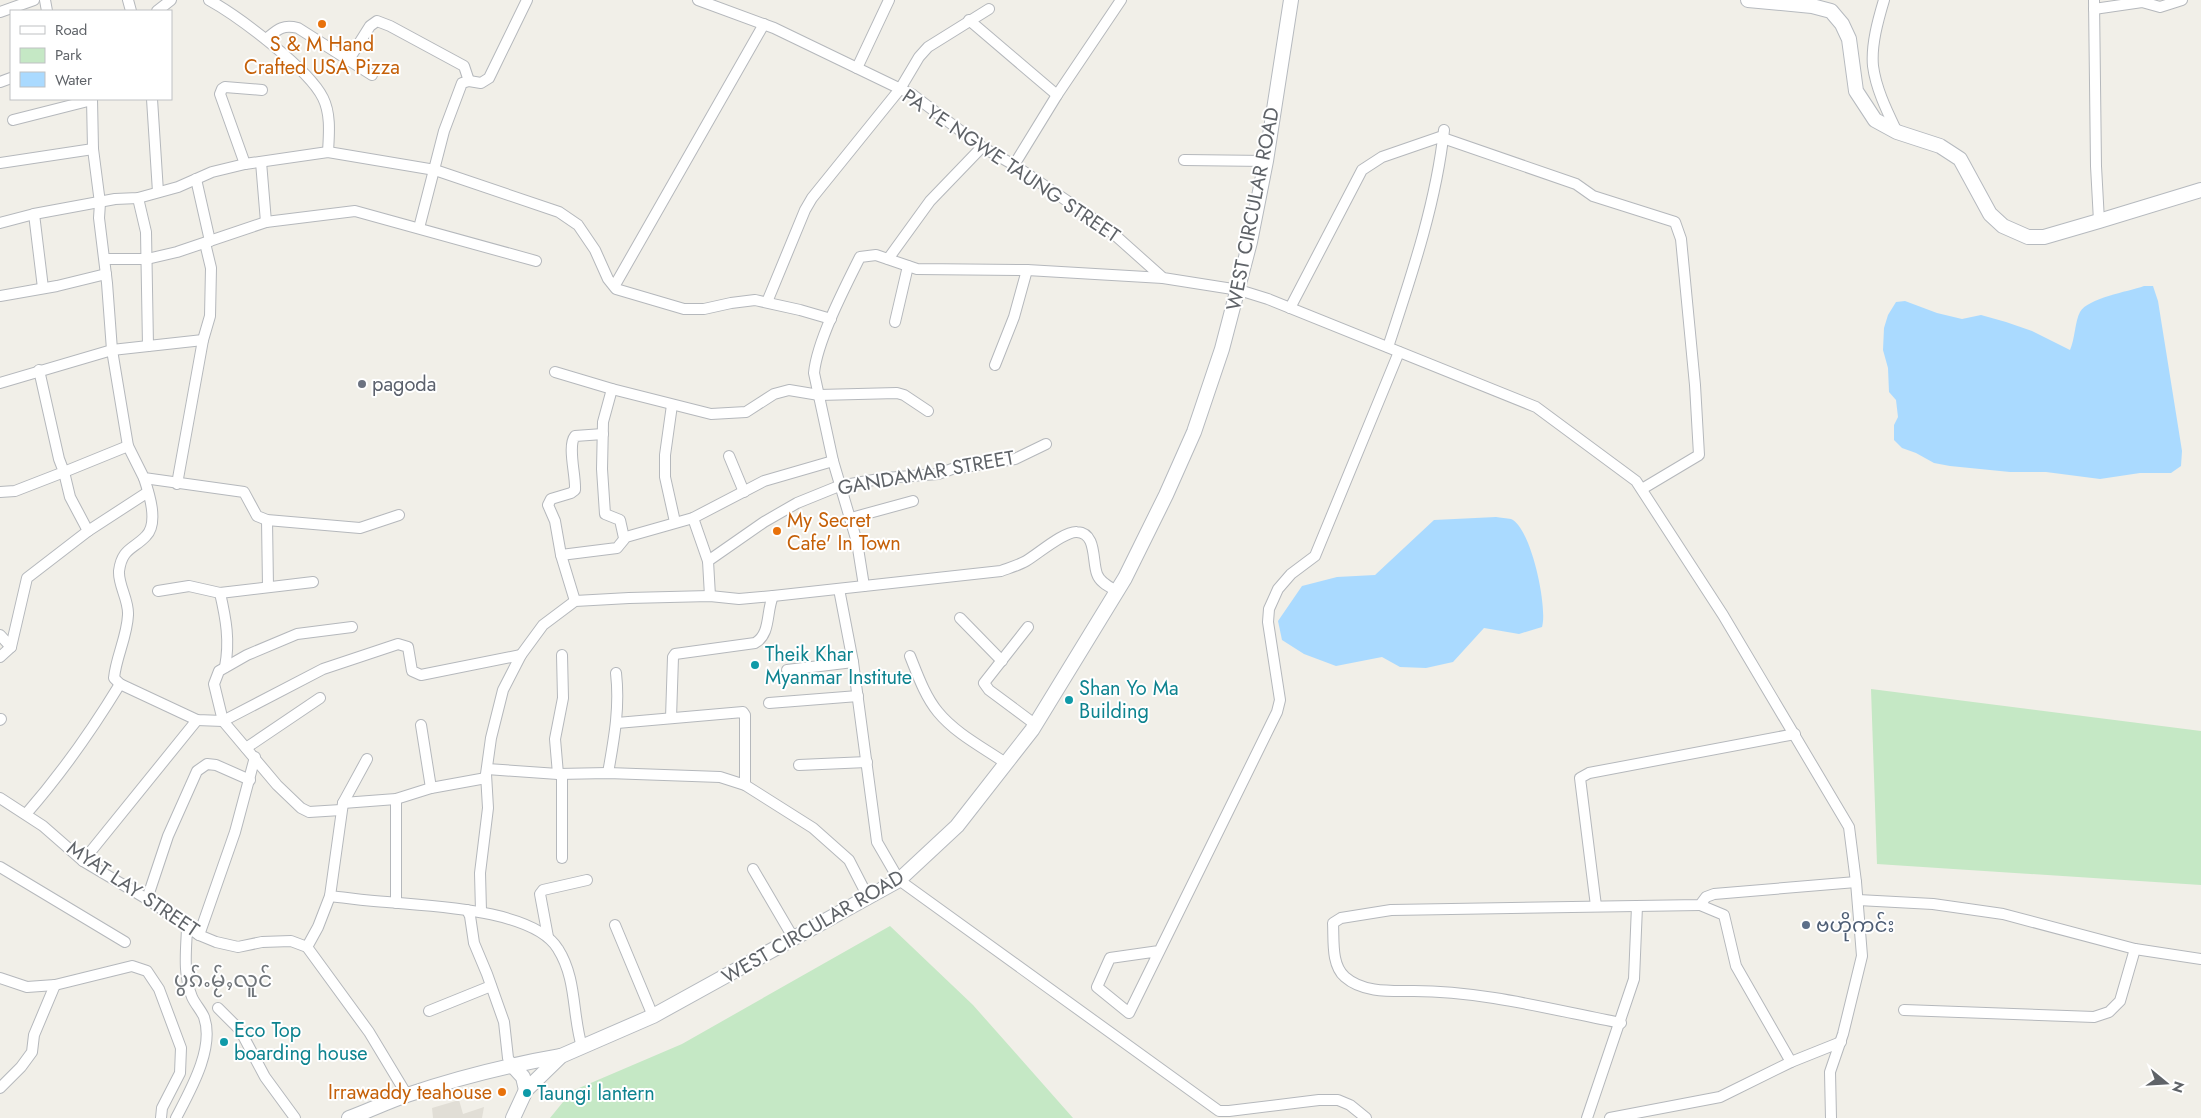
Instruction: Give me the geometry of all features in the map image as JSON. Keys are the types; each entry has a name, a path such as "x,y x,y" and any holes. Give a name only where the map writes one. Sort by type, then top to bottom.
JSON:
{"street":[{"path":"1,0 1,12 34,0"},
{"path":"158,10 171,0"},
{"path":"209,0 266,39 312,82 323,98 329,120 328,152"},
{"path":"419,228 444,130 462,83 469,81 481,82 488,78 527,0"},
{"name":"PA YE NGWE TAUNG STREET","path":"698,0 764,24 913,95 982,146 1014,165 1107,228 1163,278"},
{"path":"857,68 889,0"},
{"path":"1014,165 1056,95 1121,0"},
{"name":"WEST CIRCULAR ROAD","path":"513,1118 526,1090 561,1056 653,1016 899,880 957,826 1036,725 1117,591 1166,495 1194,432 1222,349 1239,290 1250,242 1266,161 1291,0"},
{"path":"1748,0 1812,6 1831,10 1842,24 1849,39 1856,91 1876,120 1898,132 1940,146 1960,160 1990,214 2003,226 2028,237 2044,236 2099,222 2201,190"},
{"path":"2099,222 2096,166 2094,4 2142,2 2160,7 2182,0"},
{"path":"1885,1 1876,28 1873,64 1878,89 1898,132"},
{"path":"767,302 770,300 805,210 812,198 900,89 919,57 928,47 989,9"},
{"path":"969,20 1056,95"},
{"path":"348,60 370,26 377,21 390,26 464,66 469,81"},
{"path":"615,285 764,24"},
{"path":"266,39 280,28 288,26 298,28 372,75"},
{"path":"245,164 220,94 225,87 262,90"},
{"path":"13,120 88,100"},
{"path":"92,100 93,149 100,203 99,218 105,259 112,350 128,446 144,478 152,502 151,527 147,536 128,548 122,559 119,572 128,612 128,625 114,670 114,678 120,684 197,720 223,721 323,669 398,644 408,647 412,671 421,675 521,655"},
{"path":"152,100 158,192"},
{"path":"1290,308 1362,170 1382,157 1444,134"},
{"path":"1388,347 1425,227 1442,154 1444,134"},
{"path":"1444,134 1576,184 1593,196 1675,222 1681,239 1695,385 1699,455 1642,489"},
{"path":"888,259 930,201 982,146"},
{"path":"0,163 93,149"},
{"path":"0,223 34,214 138,198 178,187 212,172 245,164 328,152 435,170 559,212 578,225 595,250 608,279 615,285 616,289 684,309 704,309 754,300 831,319"},
{"path":"1184,160 1266,161"},
{"path":"261,162 266,222"},
{"path":"177,484 203,340 210,316 211,268 196,179"},
{"path":"138,198 146,232 148,346"},
{"path":"105,259 147,259 177,252 266,222 355,211 536,261"},
{"path":"34,214 43,288"},
{"path":"864,586 851,518 839,486 814,380 814,364 831,319 860,258 876,255 917,269 1027,270 1163,278 1239,290 1290,308 1536,407 1636,480 1723,615 1849,827 1858,900 1862,956 1840,1042 1830,1072 1831,1118"},
{"path":"895,322 908,266"},
{"path":"995,365 1014,317 1027,270"},
{"path":"0,296 106,274"},
{"path":"0,383 112,350 203,340"},
{"path":"1159,951 1110,958 1097,987 1129,1013 1277,712 1280,700 1268,622 1268,609 1278,589 1291,574 1315,556 1399,352"},
{"path":"39,370 59,459 70,497 88,531"},
{"path":"554,372 672,405 712,414 735,414 751,410 768,398 781,392 799,390 819,395 897,393 904,395 928,411"},
{"path":"612,389 603,422 602,434 605,514 620,520 624,538"},
{"path":"672,405 665,455 665,477 675,522"},
{"path":"575,601 548,505 549,501 575,490 575,473 570,446 575,436 602,434"},
{"name":"GANDAMAR STREET","path":"708,561 764,522 797,503 839,486 885,478 938,474 952,469 1015,459 1046,444"},
{"path":"0,492 15,491 128,446"},
{"path":"729,456 744,492"},
{"path":"561,555 617,548 624,538 693,518 764,481 833,462"},
{"path":"144,478 244,492 257,516 267,520 360,528 399,515"},
{"path":"0,657 11,647 27,578 88,531 148,492"},
{"path":"851,518 913,501"},
{"path":"693,518 708,561 710,596"},
{"path":"267,520 268,588"},
{"path":"481,911 480,873 488,808 487,773 491,738 504,690 521,655 543,625 575,601 710,596 739,598 773,596 1001,571 1024,562 1066,535 1076,531 1084,534 1090,541 1097,575 1104,583 1117,591"},
{"path":"158,591 188,586 220,593 313,582"},
{"path":"839,589 853,662 877,842 899,880 1219,1111 1319,1100 1338,1100 1350,1105 1366,1118"},
{"path":"220,593 226,618 229,647 225,667"},
{"path":"671,718 673,656 675,654 755,644 763,637 773,596"},
{"path":"960,618 1002,661"},
{"path":"352,626 297,634 247,655 219,671 214,684 223,721 277,785 301,808 309,812 396,799 487,773 608,773 720,777 745,785 813,828 848,860 868,897"},
{"path":"1028,627 984,683 989,690 1036,725"},
{"path":"0,635 11,647"},
{"path":"562,655 563,698 555,739 560,774 562,858"},
{"path":"910,656 921,684 938,711 952,727 1007,764"},
{"path":"787,670 853,662"},
{"path":"608,773 617,723 618,694 616,673"},
{"path":"26,814 49,788 97,722 120,684"},
{"path":"769,703 858,696"},
{"path":"246,748 320,698"},
{"path":"617,723 743,712 745,715 745,785"},
{"path":"83,861 197,720"},
{"path":"421,725 431,788"},
{"path":"1596,906 1580,778 1589,773 1795,734"},
{"path":"199,935 235,832 255,757"},
{"path":"367,759 342,806 330,896 318,927 307,947 370,1032 407,1095"},
{"path":"799,764 867,762"},
{"path":"147,899 168,836 197,771 208,764 216,765 250,780"},
{"name":"MYAT LAY STREET","path":"0,798 26,814 83,861 147,899 187,929 199,935 216,942 238,947 262,942 291,942 307,947"},
{"path":"396,799 396,903"},
{"path":"0,867 125,942"},
{"path":"753,869 794,939"},
{"path":"548,938 540,894 543,890 587,880"},
{"path":"1700,905 1706,897 1714,894 1856,882"},
{"path":"330,896 481,911 516,922 548,938 558,948 573,983 582,1047"},
{"path":"1858,900 1933,904 2003,914 2135,949 2201,959"},
{"path":"1620,1023 1472,995 1415,991 1387,992 1356,985 1344,976 1336,964 1333,923 1341,918 1391,910 1700,905 1724,915 1736,966 1791,1062"},
{"path":"1587,1118 1634,979 1637,906"},
{"path":"467,910 470,916 474,943 504,1022 508,1058 523,1077 526,1090"},
{"path":"615,925 653,1016"},
{"path":"176,1118 203,1060 206,1040 204,1018 192,996 185,967 187,929"},
{"path":"1904,1010 2094,1016 2110,1012 2120,1001 2135,949"},
{"path":"0,978 27,987 55,984 132,966 147,972 159,989 181,1048 180,1073 162,1108 161,1118"},
{"path":"0,1088 21,1068 32,1052 34,1035 55,984"},
{"path":"428,1011 491,986"},
{"path":"218,1008 240,1030 265,1077 295,1118"},
{"path":"1610,1118 1720,1097 1791,1062 1840,1042"},
{"path":"349,1118 407,1095 512,1065 561,1056"}],"shaded area":[{"path":"459,1100 463,1114 484,1107 482,1118 433,1118 432,1108"}],"green space":[{"path":"1871,689 2201,731 2201,885 1877,864"},
{"path":"890,926 973,1005 1073,1118 550,1118 572,1091 682,1044"}],"water":[{"path":"2144,286 2153,286 2158,301 2182,451 2181,466 2171,473 2140,473 2100,479 2046,472 2010,472 1950,466 1934,463 1902,448 1894,440 1894,425 1898,417 1896,400 1889,392 1888,368 1883,350 1884,328 1888,315 1896,302 1905,301 1937,313 1962,319 1981,315 2032,331 2070,350 2078,316 2084,307 2099,299"},
{"path":"1496,517 1511,519 1518,525 1525,537 1540,587 1542,627 1519,634 1484,628 1453,662 1426,668 1400,667 1382,657 1336,666 1304,654 1282,640 1278,621 1302,586 1337,577 1375,575 1434,520"}],"place":[{"name":"S & M Hand Crafted USA Pizza","path":"322,24"},
{"name":"pagoda","path":"362,384"},
{"name":"My Secret Cafe' In Town","path":"777,531"},
{"name":"Theik Khar Myanmar Institute","path":"755,665"},
{"name":"Shan Yo Ma Building","path":"1069,700"},
{"name":"ဗဟိုကင်း","path":"1806,925"},
{"name":"Eco Top boarding house","path":"224,1042"},
{"name":"Irrawaddy teahouse","path":"502,1092"},
{"name":"Taungi lantern","path":"527,1093"}],"district":[{"name":"ပွၵ်ႉမႂ်ႇလူင်","path":"223,979"}]}
